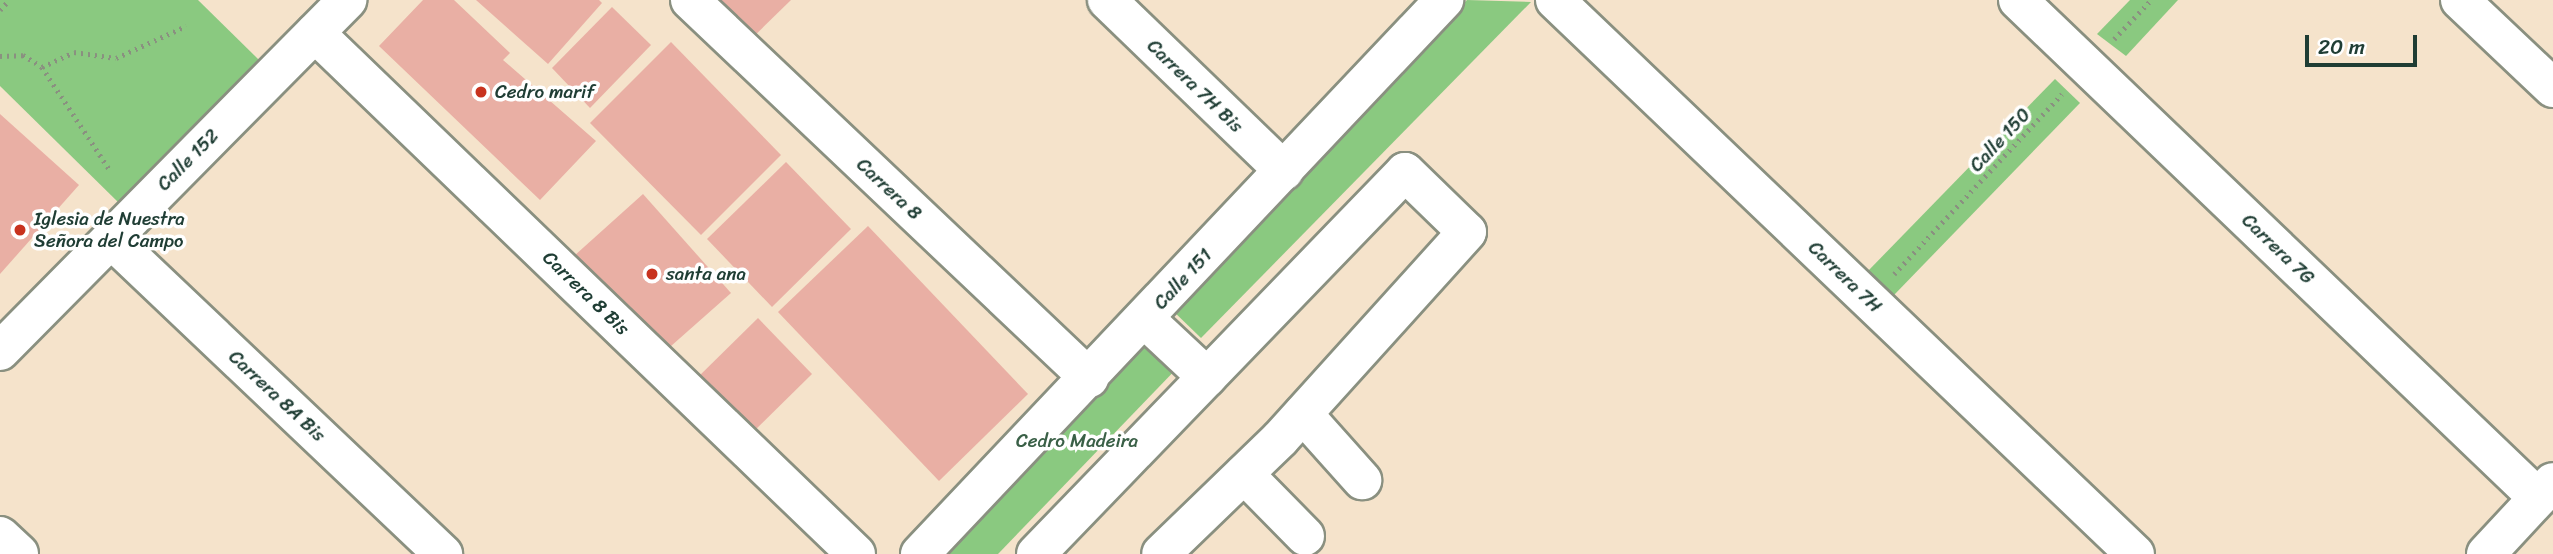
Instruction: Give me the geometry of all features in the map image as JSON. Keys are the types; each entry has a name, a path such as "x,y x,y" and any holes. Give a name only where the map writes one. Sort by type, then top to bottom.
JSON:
{"street":[{"name":"Calle 152","path":"0,351 347,0"},
{"name":"Carrera 8","path":"690,0 1089,378"},
{"name":"Carrera 7H Bis","path":"1107,0 1284,171"},
{"name":"Calle 151","path":"920,554 1444,0"},
{"name":"Carrera 7H","path":"1555,0 2135,554"},
{"name":"Carrera 7G","path":"2018,0 2546,490"},
{"path":"2460,0 2553,88"},
{"name":"Carrera 8 Bis","path":"315,33 856,554"},
{"path":"1036,554 1405,172 1467,232 1303,414 1161,554"},
{"name":"Carrera 8A Bis","path":"111,239 443,554"},
{"path":"1145,319 1207,377"},
{"path":"1303,414 1362,480"},
{"path":"1244,474 1306,536"},
{"path":"2486,554 2546,490"},
{"path":"0,536 19,554"}],"path":[{"path":"0,9 9,0"},
{"name":"Calle 150","path":"1869,300 2151,0"},
{"path":"42,67 74,52 116,58 186,26"},
{"path":"0,56 23,55 42,67 110,170"}],"green space":[{"path":"0,0 198,0 261,62 121,205 0,86"},
{"path":"1467,0 1531,2 1201,338 1169,307"},
{"path":"2130,0 2178,0 2126,56 2097,34"},
{"path":"2055,79 2080,103 1894,295 1868,271"},
{"name":"Cedro Madeira","path":"1145,338 1182,363 998,554 939,554"}],"building":[{"name":"Cedro marif","path":"423,0 454,0 510,53 503,60 596,141 540,200 379,46"},
{"path":"476,0 599,0 602,3 548,64"},
{"path":"703,0 791,0 746,44"},
{"path":"612,7 651,45 590,108 552,68"},
{"path":"671,42 781,155 701,235 590,123"},
{"name":"Iglesia de Nuestra Señora del Campo","path":"0,114 79,185 0,274"},
{"path":"786,162 851,229 772,307 707,239"},
{"name":"santa ana","path":"643,194 731,293 662,354 574,256"},
{"path":"868,226 1028,394 939,481 778,312"},
{"path":"758,318 812,374 748,437 694,381"}],"place":[{"name":"Cedro marif","path":"481,92"},
{"name":"Iglesia de Nuestra Señora del Campo","path":"20,230"},
{"name":"santa ana","path":"652,274"}]}
